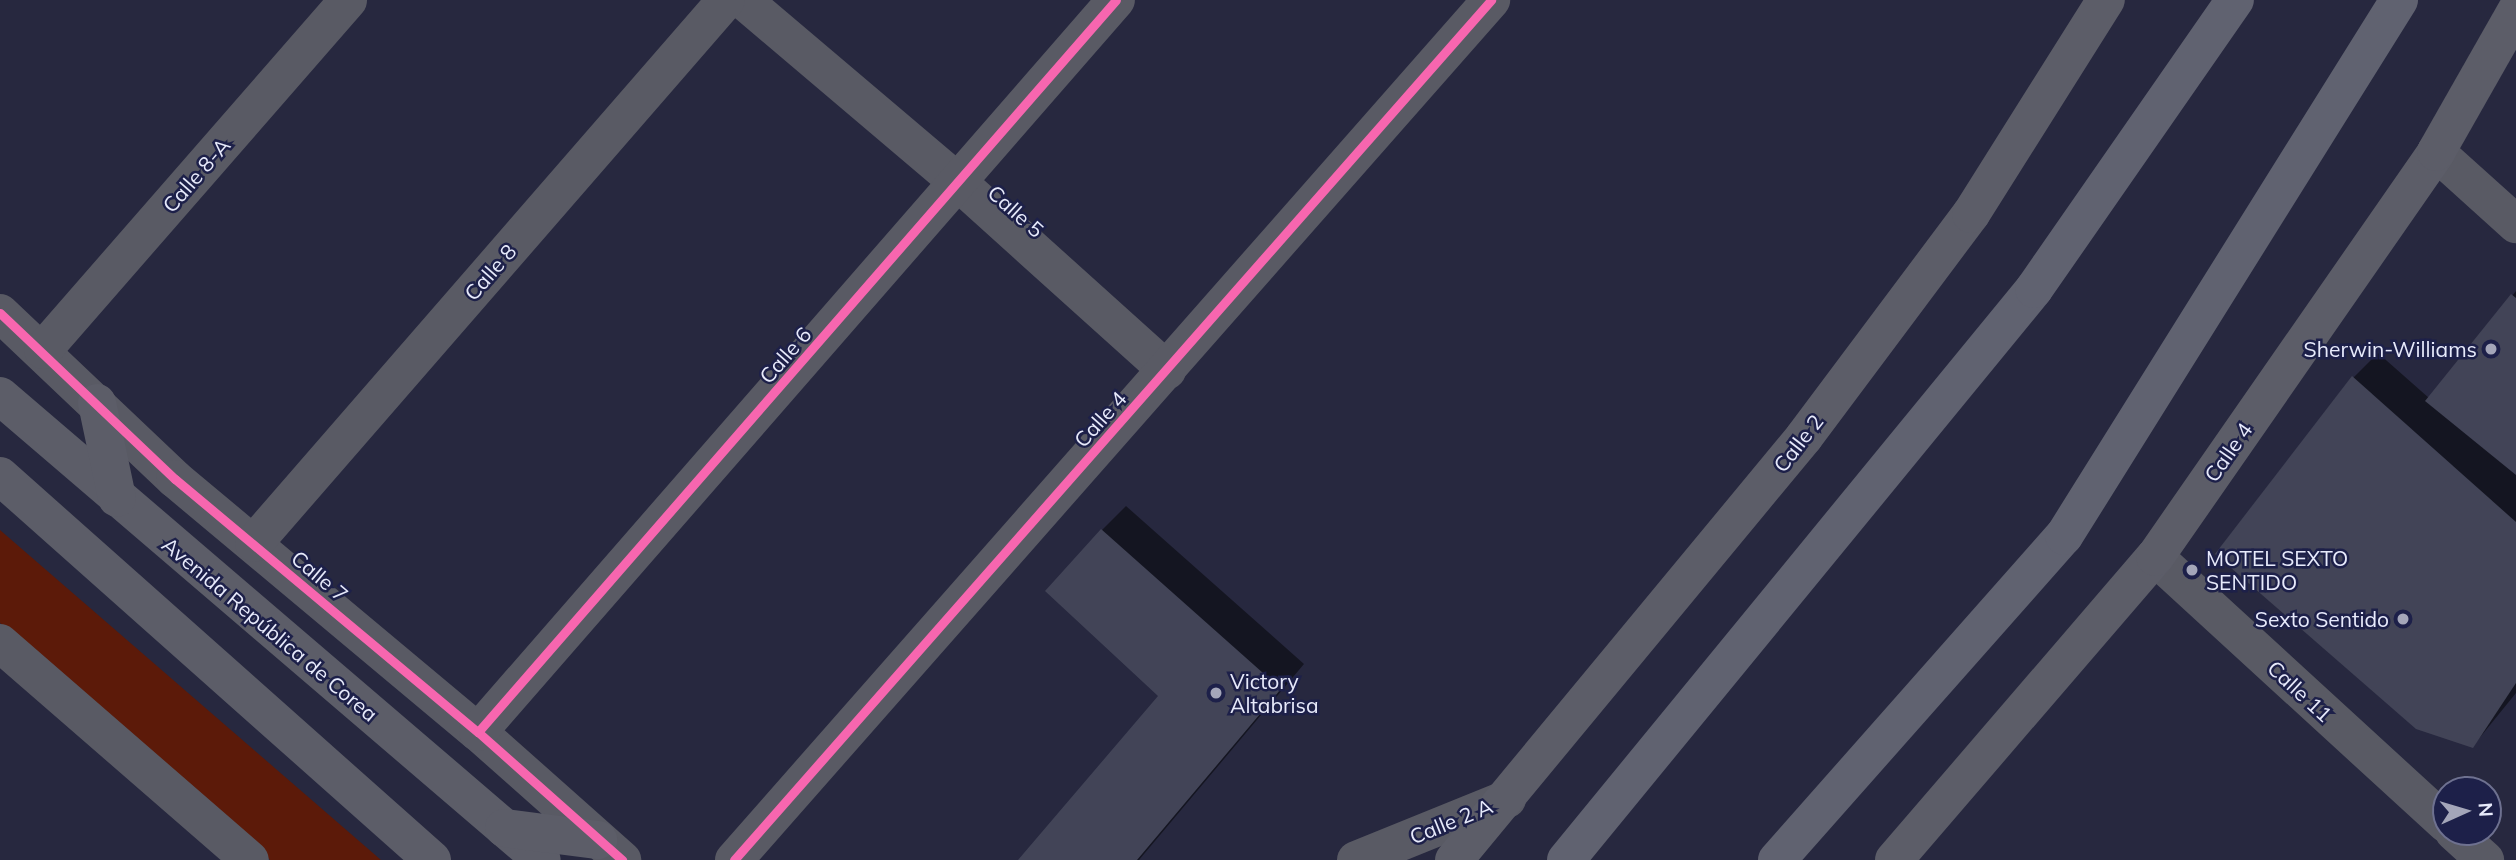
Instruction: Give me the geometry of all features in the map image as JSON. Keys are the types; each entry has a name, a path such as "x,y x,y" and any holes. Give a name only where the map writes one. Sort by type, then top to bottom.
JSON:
{"highway":[{"path":"1566,860 2034,289 2235,0"},
{"path":"1777,860 2064,536 2399,0"}],"main road":[{"name":"Calle 2","path":"1454,860 1804,437 1971,214 2106,0"},
{"name":"Calle 4","path":"1895,860 2155,557 2436,152 2516,11"},
{"name":"Avenida República de Corea","path":"0,396 542,860"},
{"path":"97,403 117,498"},
{"path":"0,476 432,860"},
{"path":"504,828 610,850"}],"street":[{"name":"Calle 8-A","path":"43,350 348,0"},
{"name":"Calle 8","path":"254,543 726,0"},
{"name":"Calle 5","path":"743,0 959,183 1167,370"},
{"name":"Calle 6","path":"478,732 1116,0"},
{"name":"Calle 4","path":"734,860 1491,0"},
{"path":"2436,152 2516,224"},
{"name":"Calle 7","path":"0,313 43,350 175,479 478,732 610,850"},
{"name":"Calle 11","path":"2155,557 2432,811"},
{"path":"0,643 250,860"},
{"name":"Calle 2 A","path":"1356,860 1507,799"},
{"path":"2470,846 2485,860"}],"shaded area":[{"path":"0,530 381,860 270,860 0,623"}],"building":[{"name":"Sherwin-Williams","path":"2511,294 2516,298 2516,475 2425,401"},
{"name":"Sexto Sentido","path":"2352,376 2516,522 2516,683 2473,748 2416,729 2215,554"},
{"name":"Victory Altabrisa","path":"1101,529 1281,689 1137,860 1018,860 1158,696 1045,591"}],"cycle path":[{"path":"478,732 1116,0"},
{"path":"734,860 1491,0"},
{"path":"0,313 175,479 478,732 622,860"}],"place":[{"name":"Sherwin-Williams","path":"2491,349"},
{"name":"MOTEL SEXTO SENTIDO","path":"2192,570"},
{"name":"Sexto Sentido","path":"2403,619"},
{"name":"Victory Altabrisa","path":"1216,693"}]}
